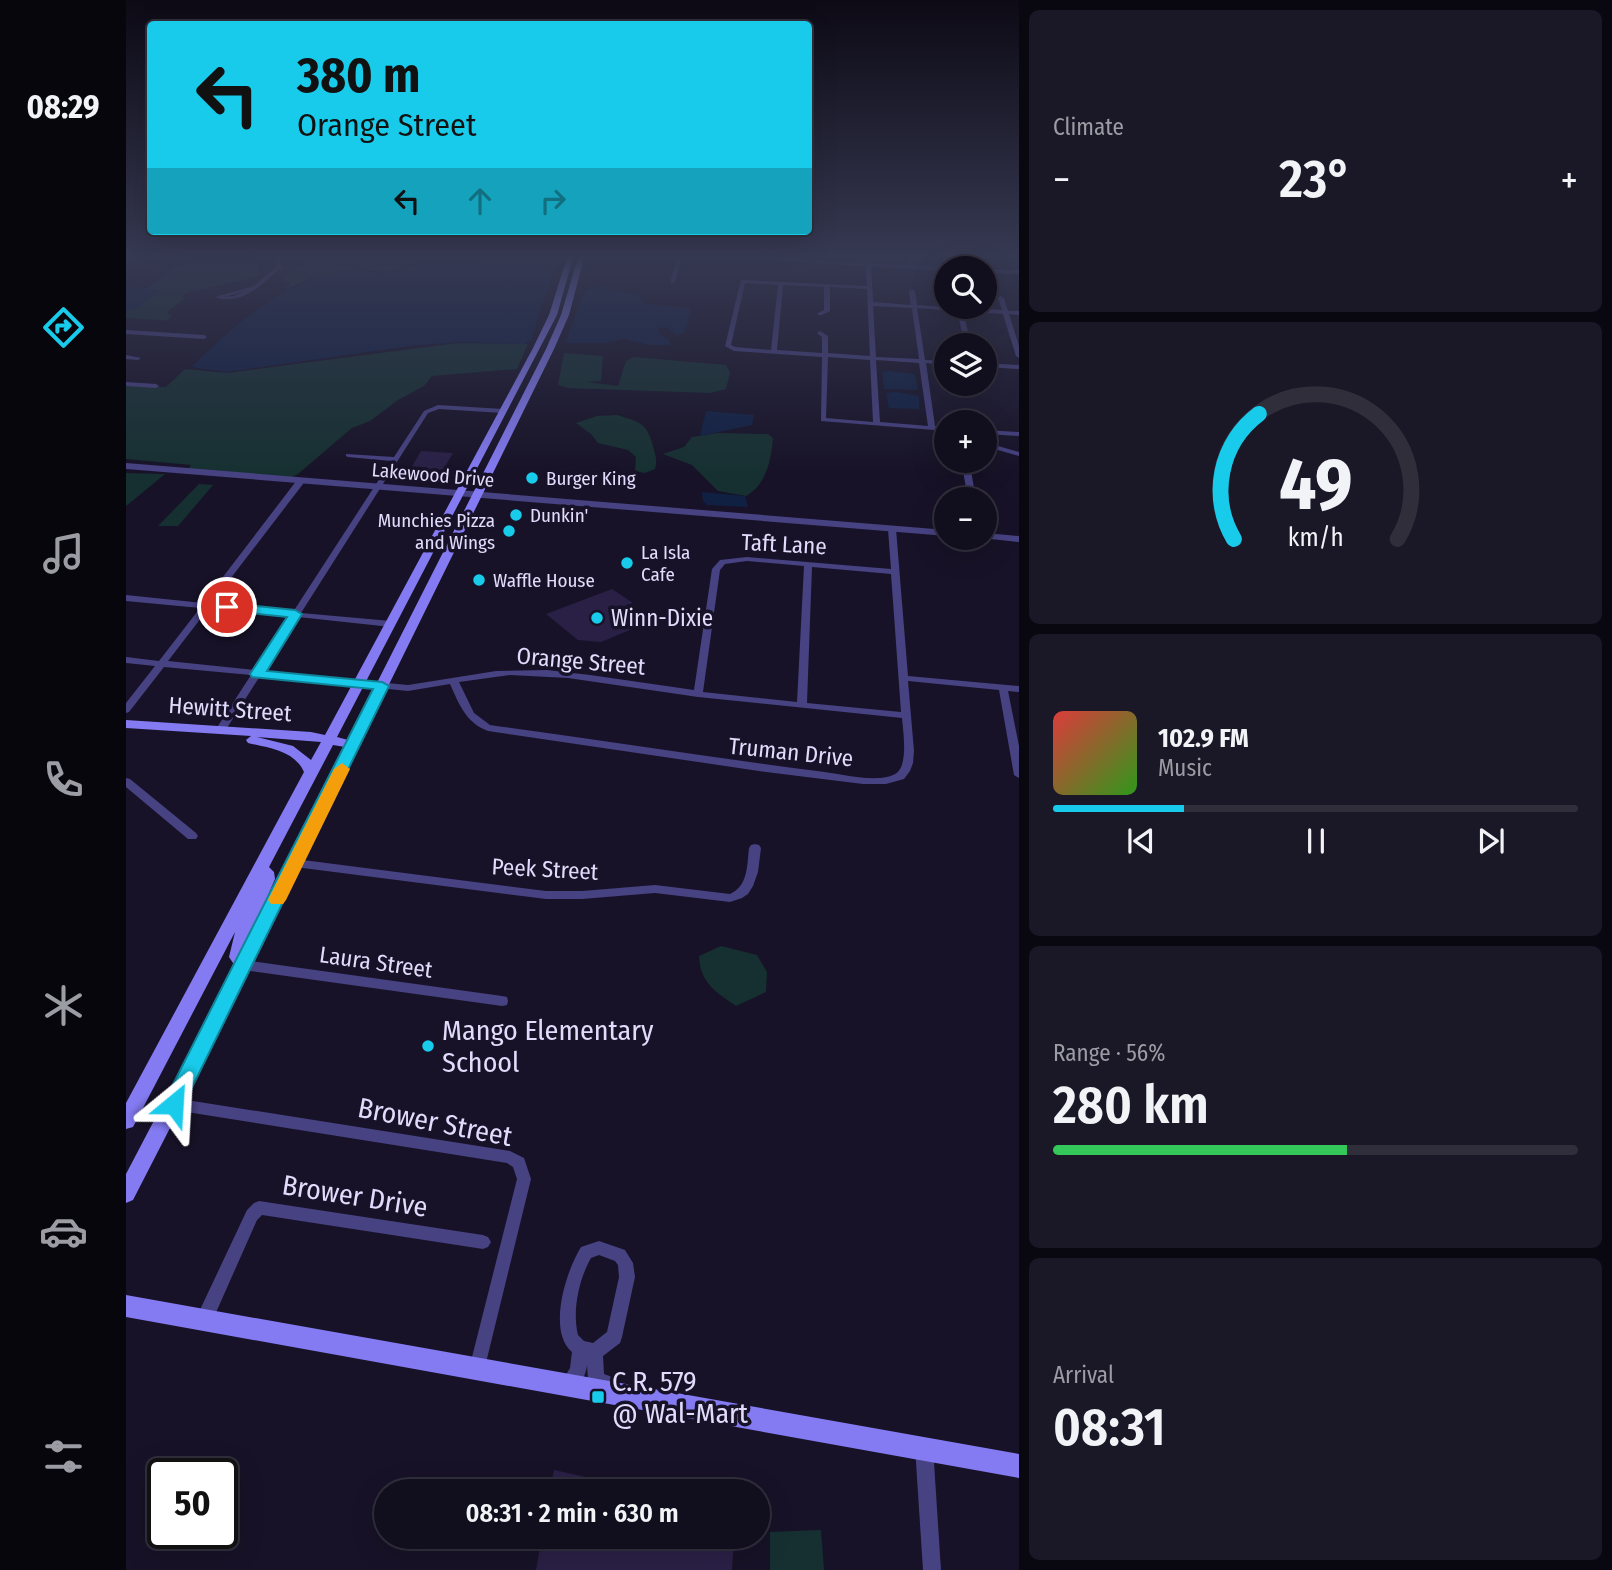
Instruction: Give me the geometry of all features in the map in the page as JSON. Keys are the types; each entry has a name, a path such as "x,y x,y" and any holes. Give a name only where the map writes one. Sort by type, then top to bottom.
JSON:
{"main road":[{"path":"126,1121 330,742 547,327"},
{"path":"126,1194 295,863 559,327"},
{"path":"518,411 514,407 529,375 525,370"},
{"path":"501,443 500,433 508,417 503,411"},
{"name":"Hewitt Street","path":"126,726 221,729 311,736 330,742"},
{"name":"Hewitt Street","path":"126,726 253,740 353,745"},
{"path":"253,740 285,748 299,756 310,767 312,774"},
{"path":"244,965 237,957 240,938 267,879 265,863"},
{"path":"126,1306 1019,1465"}],"street":[{"path":"732,327 728,346 734,349 934,362"},
{"path":"774,352 777,327"},
{"path":"872,327 877,425"},
{"path":"820,333 825,336 825,421 932,428 917,327"},
{"path":"1010,327 1019,356"},
{"path":"126,332 204,337"},
{"path":"126,357 138,358"},
{"path":"997,366 1019,367"},
{"path":"126,384 156,386"},
{"path":"221,729 426,412 433,408 503,411"},
{"path":"997,433 1019,434"},
{"path":"997,448 1019,454"},
{"path":"348,455 397,459"},
{"name":"Lakewood Drive","path":"126,466 934,532"},
{"path":"126,710 300,482"},
{"name":"Truman Drive","path":"454,682 469,716 477,724 488,728 705,761 866,779 899,777 906,770 909,751 892,529"},
{"path":"997,537 1019,539"},
{"name":"Taft Lane","path":"698,694 716,569 723,562 747,559 895,572"},
{"path":"802,705 808,564"},
{"path":"126,598 391,624"},
{"name":"Orange Street","path":"126,660 408,688 454,682 489,673 526,672 906,716"},
{"path":"904,678 1019,689"},
{"path":"1003,688 1019,775"},
{"path":"126,781 192,836"},
{"name":"Peek Street","path":"295,863 546,895 656,889 730,898 741,896 748,889 755,848"},
{"name":"Laura Street","path":"244,965 502,1001"},
{"name":"Brower Street","path":"174,1104 510,1157 519,1163 523,1179 477,1369"},
{"name":"Brower Drive","path":"204,1320 252,1214 260,1208 483,1242"},
{"path":"568,1385 588,1351 614,1337 627,1278 625,1263 620,1255 607,1249 592,1248 586,1252 578,1268 568,1321 572,1339 588,1351 596,1380 883,1430 916,1446 932,1570"}],"green space":[{"path":"457,343 528,344 517,369 432,376 424,386 398,400 370,421 352,428 290,478 187,470 191,465 126,459 126,386 166,387 185,369 227,373"},
{"path":"564,353 603,356 601,381 587,382 618,386 626,361 634,357 726,365 730,373 726,389 710,393 568,388 558,385"},
{"path":"617,415 641,424 648,432 655,455 655,469 645,473 635,471 636,457 628,450 598,443 576,423 597,416"},
{"path":"718,433 768,434 773,438 769,463 763,478 746,496 718,491 692,465 663,454 684,447 692,437"},
{"path":"126,473 165,474 126,506"},
{"path":"199,484 213,485 178,526 158,526"},
{"path":"721,946 757,955 767,972 766,992 736,1006 710,986 702,973 699,956"},
{"path":"821,1530 824,1570 770,1570 770,1532"}],"water":[{"path":"235,327 535,327 531,340 524,344 457,342 410,346 226,372 192,367"},
{"path":"571,327 664,327 658,328 660,335 668,338 670,345 650,345 624,339 604,343 565,343"},
{"path":"666,327 686,327 684,333 676,335"},
{"path":"882,372 915,374 918,390 884,389"},
{"path":"886,393 919,396 919,409 889,408"},
{"path":"706,411 754,415 752,425 700,436"},
{"path":"702,492 745,496 748,507 707,505 703,501"}],"building":[{"path":"421,451 453,453 443,470 411,468"},
{"name":"Winn-Dixie","path":"612,589 633,603 626,605 649,622 601,642 578,640 546,614"},
{"path":"554,1470 594,1479 552,1479"},
{"path":"540,1549 733,1549 732,1570 536,1570"}],"slow traffic":[{"path":"277,900 342,769"}],"place":[{"name":"Burger King","path":"532,478"},
{"name":"Dunkin'","path":"516,515"},
{"name":"Munchies Pizza and Wings","path":"509,531"},
{"name":"La Isla Cafe","path":"627,563"},
{"name":"Waffle House","path":"479,580"},
{"name":"Winn-Dixie","path":"597,618"},
{"name":"Mango Elementary School","path":"428,1046"},
{"name":"C.R. 579 @ Wal-Mart","path":"598,1397"}],"route":[{"path":"174,1104 382,686 257,674 295,614 227,607"}]}
